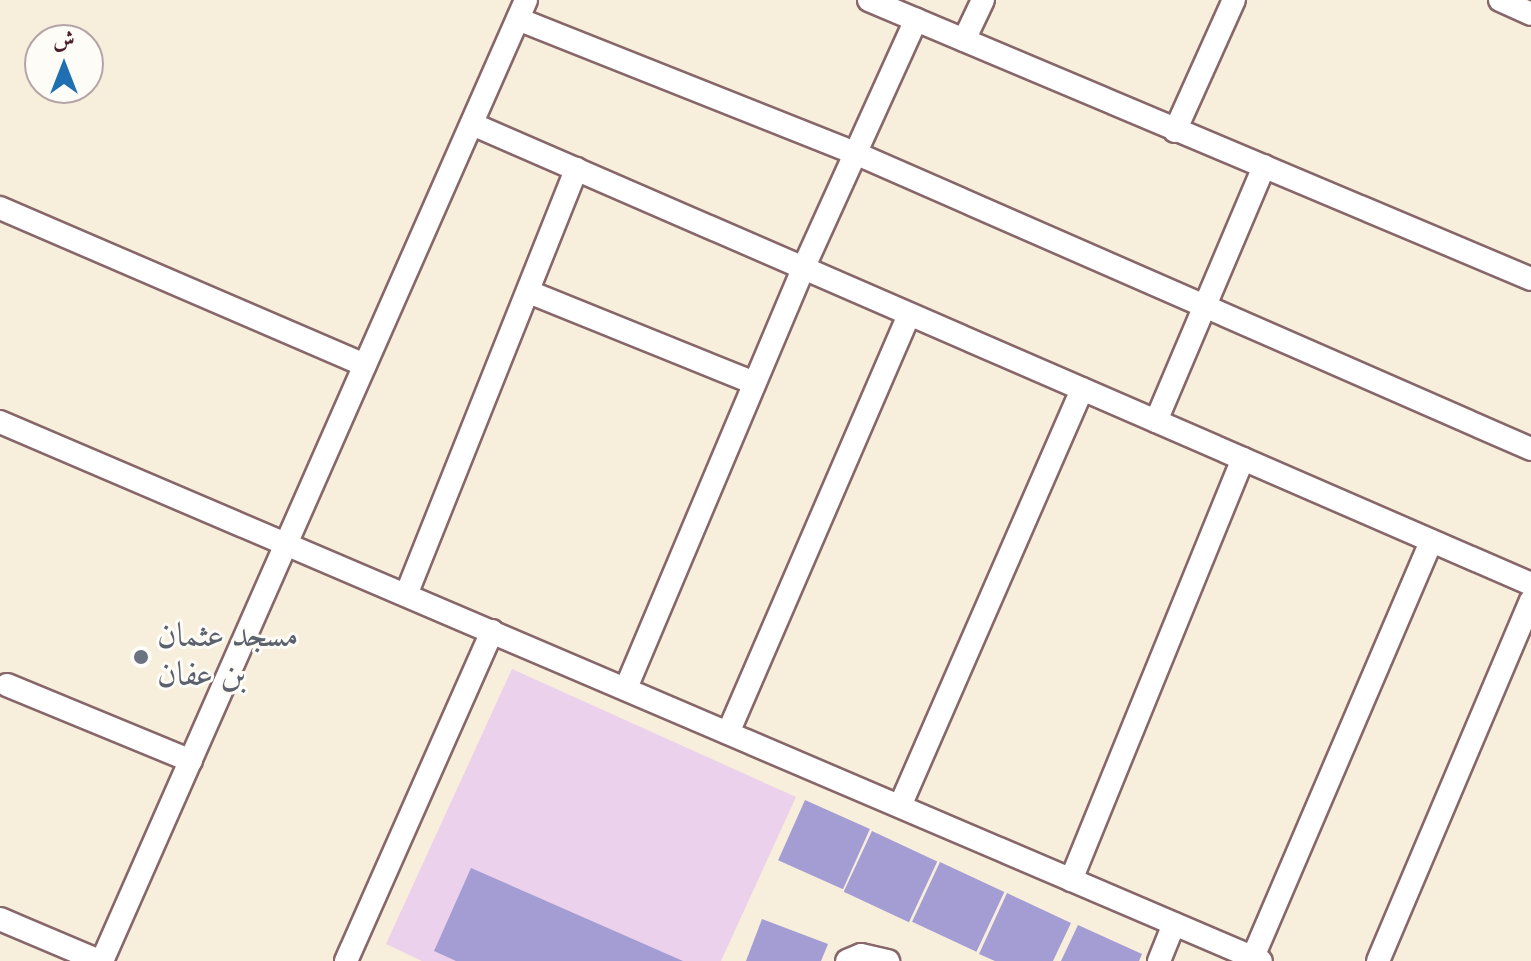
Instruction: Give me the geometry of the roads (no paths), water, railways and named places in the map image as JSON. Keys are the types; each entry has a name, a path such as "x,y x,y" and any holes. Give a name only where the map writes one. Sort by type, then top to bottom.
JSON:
{"street":[{"path":"869,0 1531,279"},
{"path":"964,40 983,0"},
{"path":"1175,131 1234,0"},
{"path":"1500,0 1531,14"},
{"path":"0,919 100,961 522,9 1531,449"},
{"path":"626,688 802,271 916,20"},
{"path":"472,124 802,271 909,314 1531,584"},
{"path":"1156,421 1264,166"},
{"path":"406,595 576,169"},
{"path":"0,208 365,365"},
{"path":"529,292 754,383"},
{"path":"728,733 909,314"},
{"path":"900,806 1082,389"},
{"path":"0,422 1257,959 1431,541"},
{"path":"1071,880 1243,459"},
{"path":"1378,961 1531,600"},
{"path":"346,961 492,631"},
{"path":"7,685 191,761"},
{"path":"1159,961 1174,924"},
{"path":"847,961 861,955 888,961"}],"place":[{"name":"مسجد عثمان بن عفان","path":"141,657"}]}
